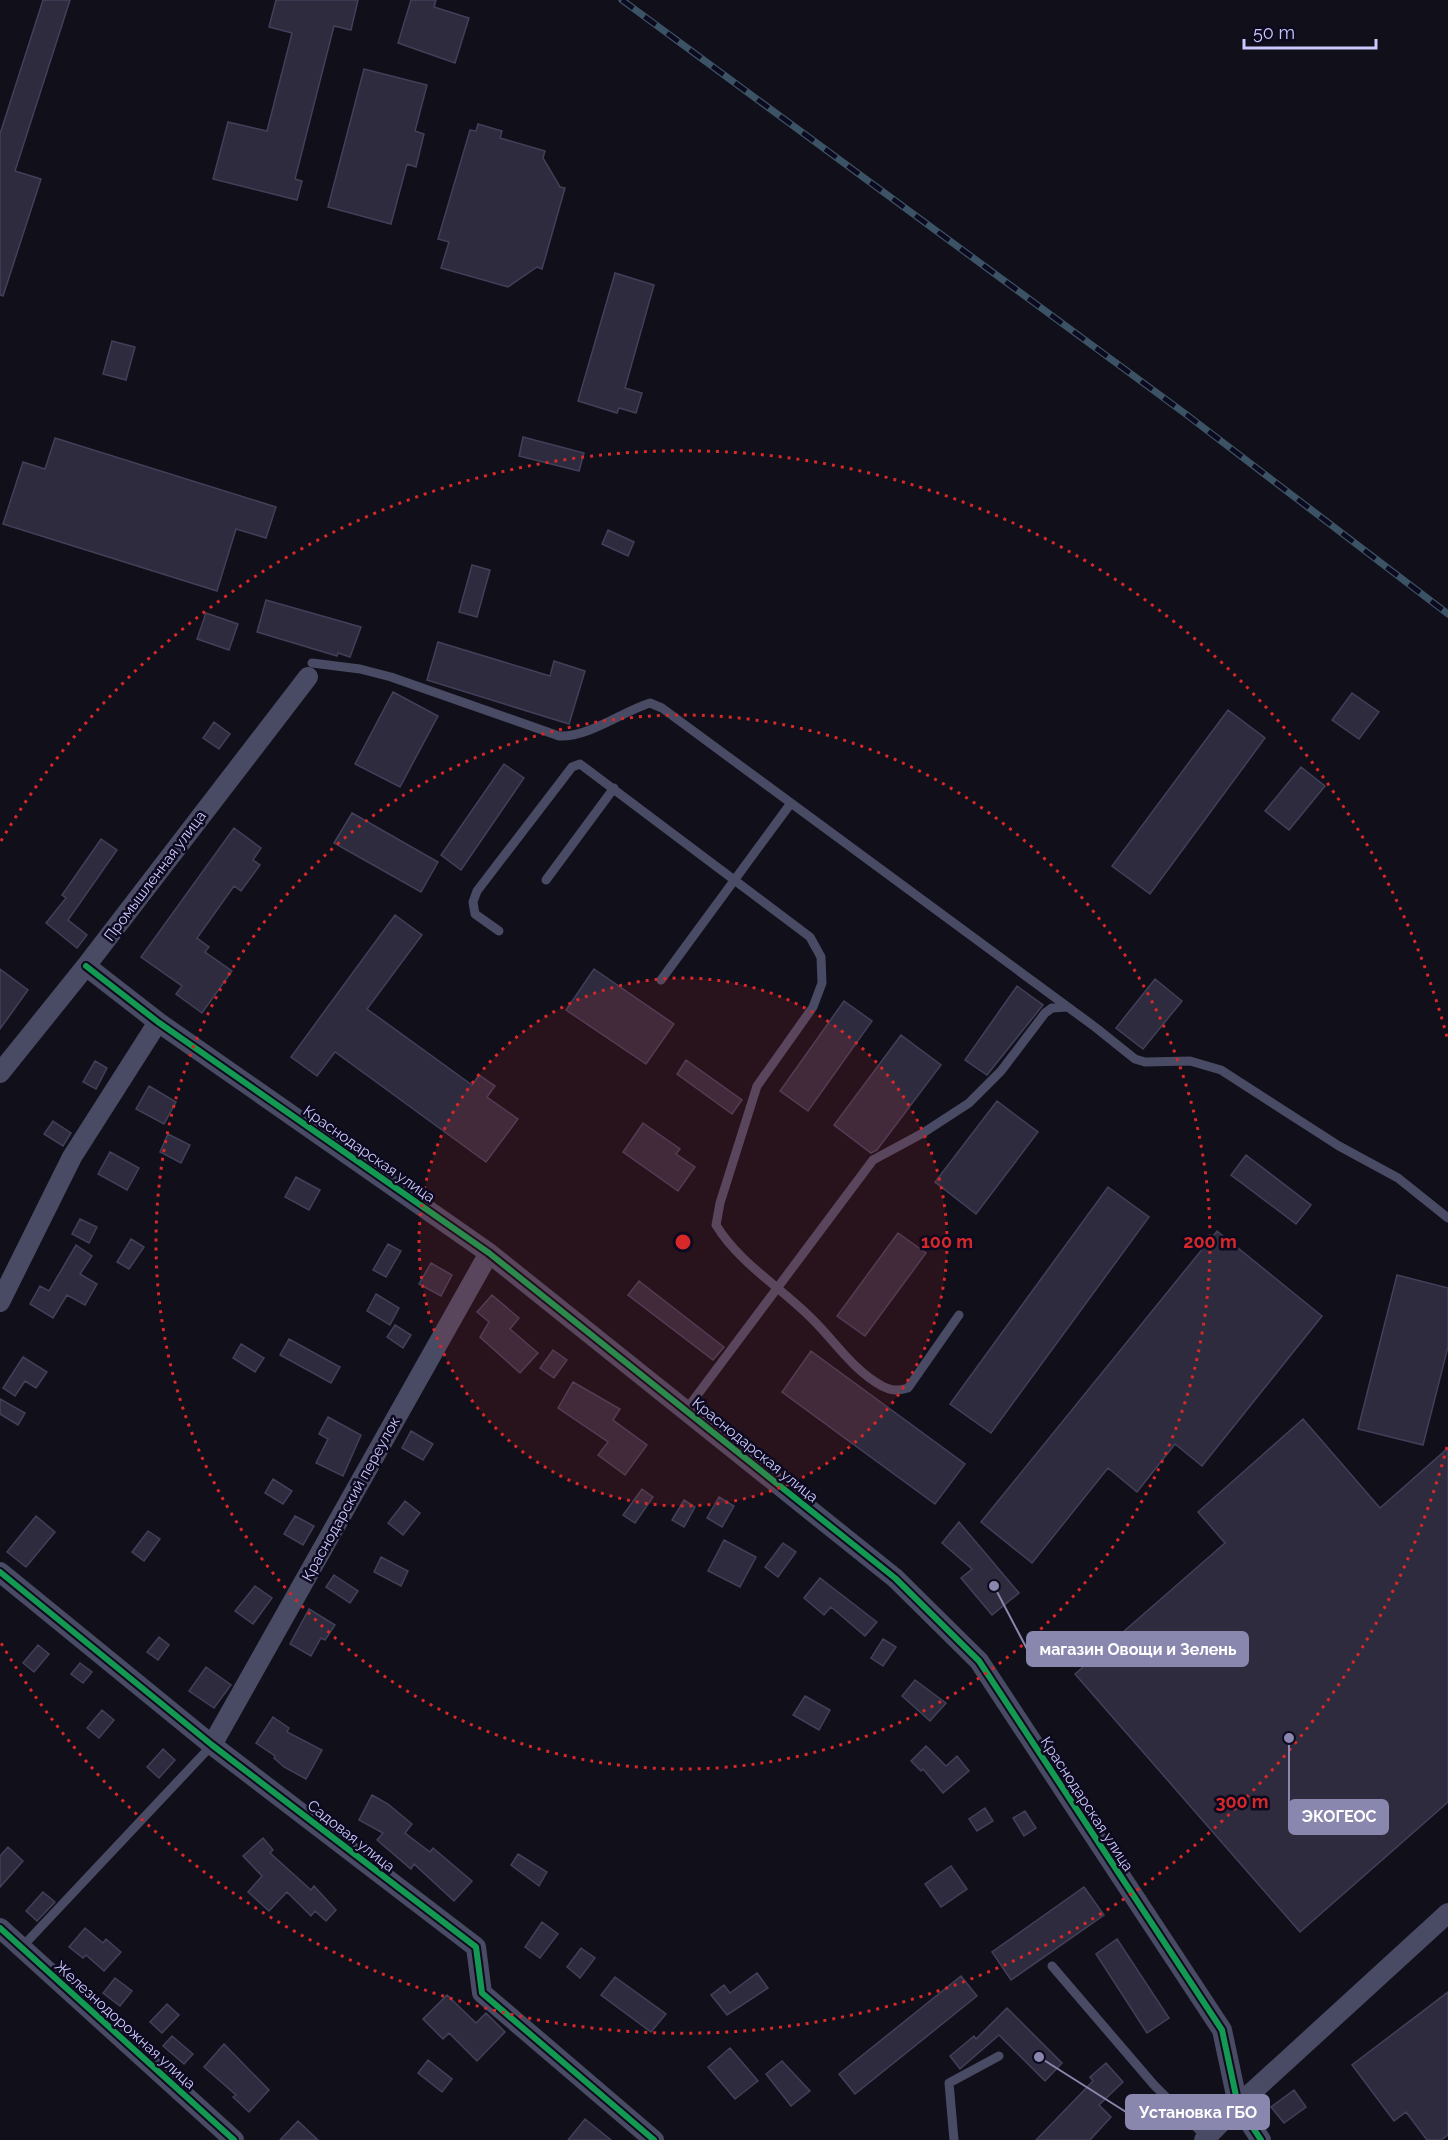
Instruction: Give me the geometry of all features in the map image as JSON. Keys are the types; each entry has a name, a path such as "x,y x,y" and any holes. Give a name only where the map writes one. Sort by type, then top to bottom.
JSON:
{"street":[{"name":"Промышленная улица","path":"0,1073 86,966 310,670"},
{"name":"Краснодарская улица","path":"86,966 158,1022 489,1253 895,1578 979,1661 1222,2030 1238,2105"},
{"path":"0,1302 72,1157 158,1022"},
{"name":"Краснодарский переулок","path":"212,1744 489,1253"},
{"name":"Садовая улица","path":"0,1572 212,1744 476,1947 482,1993 654,2140"},
{"path":"1205,2139 1238,2105 1448,1913"},
{"name":"Железнодорожная улица","path":"0,1928 234,2140"},
{"path":"1238,2105 1261,2140"}],"lane":[{"path":"310,670 360,669 391,677 559,736 582,733 629,710 650,703 662,708 1068,1007 1135,1059 1145,1062 1190,1060 1221,1070 1339,1146 1398,1178 1448,1218"},
{"path":"499,931 475,914 473,902 477,891 572,766 580,764 810,937 821,957 822,983 813,1007 757,1086 720,1203 716,1225 727,1242 818,1325 838,1350 880,1385 895,1392 908,1388 959,1315"},
{"path":"546,880 614,788"},
{"path":"661,980 791,803"},
{"path":"686,1410 873,1160 923,1133 969,1103 1001,1071 1045,1013 1052,1008 1068,1007"},
{"path":"22,1947 212,1744"},
{"path":"1052,1966 1154,2085 1205,2139"},
{"path":"954,2140 949,2083 999,2056"}],"building":[{"path":"43,0 70,0 15,171 41,179 3,296 0,295 0,134"},
{"path":"276,0 358,0 351,30 334,26 295,179 302,181 297,200 213,179 228,122 267,131 292,33 269,27"},
{"path":"411,0 436,0 434,7 469,18 455,63 398,43"},
{"path":"364,69 427,85 415,131 424,134 416,167 407,164 391,224 328,207"},
{"path":"478,124 502,131 500,138 545,151 543,158 560,187 565,188 542,269 537,267 508,287 441,268 449,242 438,239 470,130 476,131"},
{"path":"615,273 654,285 625,388 642,393 636,413 619,408 617,413 578,401"},
{"path":"112,341 135,347 126,380 103,374"},
{"path":"523,437 584,453 579,471 519,456"},
{"path":"55,438 276,507 266,538 236,529 217,591 3,524 23,462 45,469"},
{"path":"608,530 634,542 628,556 602,544"},
{"path":"472,565 490,570 477,617 459,612"},
{"path":"266,600 361,627 350,657 338,653 337,656 257,632"},
{"path":"206,613 238,624 229,650 197,639"},
{"path":"438,642 550,676 554,661 585,671 569,724 427,680"},
{"path":"393,692 438,716 400,787 355,764"},
{"path":"1352,693 1379,712 1359,739 1332,720"},
{"path":"1228,710 1265,738 1150,894 1112,866"},
{"path":"214,722 230,734 219,749 203,738"},
{"path":"504,764 524,778 461,870 441,855"},
{"path":"1301,767 1325,786 1289,830 1265,811"},
{"path":"352,813 438,862 421,892 334,843"},
{"path":"234,828 261,848 253,860 260,865 241,891 234,886 197,938 209,947 205,952 232,971 202,1013 176,994 182,986 141,957"},
{"path":"101,839 117,850 68,920 87,935 77,948 46,923 66,898 62,895"},
{"path":"395,915 422,935 367,1009 472,1085 479,1075 495,1086 487,1097 518,1119 486,1162 335,1052 317,1076 291,1057"},
{"path":"0,969 28,990 0,1029"},
{"path":"594,969 674,1024 646,1064 566,1010"},
{"path":"1155,979 1182,1001 1143,1049 1116,1028"},
{"path":"1017,986 1043,1005 987,1075 965,1060"},
{"path":"844,1001 872,1021 808,1111 780,1091"},
{"path":"901,1035 941,1065 877,1150 871,1153 834,1125"},
{"path":"686,1060 742,1100 732,1114 677,1074"},
{"path":"95,1061 107,1068 96,1089 83,1082"},
{"path":"149,1086 176,1102 164,1124 136,1109"},
{"path":"997,1101 1038,1132 976,1214 935,1182"},
{"path":"53,1121 71,1133 63,1146 44,1134"},
{"path":"643,1123 680,1149 676,1154 695,1167 678,1191 623,1152"},
{"path":"168,1134 190,1145 181,1163 160,1152"},
{"path":"110,1152 139,1168 127,1190 98,1174"},
{"path":"1246,1155 1311,1205 1296,1224 1231,1175"},
{"path":"296,1177 320,1190 309,1210 285,1197"},
{"path":"1108,1187 1149,1217 991,1433 950,1404"},
{"path":"80,1219 97,1227 89,1243 72,1234"},
{"path":"1217,1231 1322,1316 1202,1466 1175,1444 1137,1492 1108,1468 1032,1563 981,1522"},
{"path":"898,1233 926,1253 865,1336 837,1316"},
{"path":"131,1239 144,1247 129,1269 117,1262"},
{"path":"388,1244 401,1251 386,1277 373,1270"},
{"path":"76,1245 92,1256 80,1274 97,1284 85,1305 67,1295 53,1318 30,1304 40,1286 49,1291"},
{"path":"431,1263 452,1275 441,1296 419,1284"},
{"path":"1397,1275 1448,1288 1448,1347 1423,1445 1358,1429"},
{"path":"639,1281 724,1347 713,1360 628,1295"},
{"path":"376,1294 399,1308 390,1325 367,1311"},
{"path":"492,1295 519,1318 510,1329 538,1353 520,1373 480,1337 489,1322 477,1312"},
{"path":"395,1325 411,1335 403,1348 387,1337"},
{"path":"289,1339 340,1367 331,1383 280,1355"},
{"path":"241,1344 264,1358 255,1372 233,1358"},
{"path":"553,1350 567,1360 554,1378 540,1368"},
{"path":"811,1351 965,1464 935,1504 782,1392"},
{"path":"23,1357 47,1372 36,1388 25,1381 15,1396 3,1388"},
{"path":"573,1382 620,1409 613,1420 647,1445 625,1475 598,1455 608,1442 558,1408"},
{"path":"0,1399 25,1413 18,1425 0,1414"},
{"path":"328,1417 361,1435 343,1476 316,1463 328,1439 319,1434"},
{"path":"1303,1419 1380,1508 1448,1448 1448,1802 1300,1932 1075,1674 1225,1543 1198,1512"},
{"path":"411,1431 433,1444 423,1460 402,1448"},
{"path":"273,1479 292,1491 283,1504 265,1493"},
{"path":"642,1489 653,1497 635,1523 623,1515"},
{"path":"719,1497 734,1506 722,1527 707,1518"},
{"path":"684,1500 695,1507 684,1527 672,1520"},
{"path":"405,1501 420,1513 403,1535 388,1523"},
{"path":"36,1516 55,1532 26,1567 7,1552"},
{"path":"295,1516 314,1526 303,1545 284,1534"},
{"path":"959,1522 1019,1593 992,1615 961,1578 972,1569 942,1543"},
{"path":"148,1531 160,1539 144,1561 132,1552"},
{"path":"724,1540 756,1557 740,1587 708,1571"},
{"path":"783,1543 796,1552 778,1577 765,1567"},
{"path":"381,1557 408,1571 401,1586 374,1572"},
{"path":"334,1575 358,1591 350,1603 326,1587"},
{"path":"820,1578 877,1622 865,1636 831,1607 824,1615 804,1598"},
{"path":"255,1586 272,1598 253,1624 235,1611"},
{"path":"309,1609 335,1625 325,1640 321,1638 311,1656 290,1644"},
{"path":"159,1637 169,1645 158,1660 147,1652"},
{"path":"883,1639 896,1647 883,1666 871,1658"},
{"path":"38,1645 49,1654 34,1672 23,1663"},
{"path":"80,1663 92,1672 83,1683 71,1674"},
{"path":"206,1667 231,1685 214,1708 189,1691"},
{"path":"915,1680 946,1703 930,1721 902,1696"},
{"path":"805,1696 830,1710 819,1730 793,1715"},
{"path":"102,1710 114,1720 99,1738 87,1728"},
{"path":"273,1717 289,1728 287,1732 322,1750 306,1779 284,1767 274,1758 275,1756 256,1743"},
{"path":"926,1746 946,1766 957,1756 969,1771 943,1793 923,1769 921,1771 911,1761"},
{"path":"163,1749 175,1760 159,1778 147,1767"},
{"path":"372,1795 388,1804 412,1824 405,1833 430,1852 433,1848 472,1881 454,1901 414,1864 411,1869 377,1840 383,1833 359,1820"},
{"path":"985,1808 993,1821 977,1831 969,1819"},
{"path":"1025,1811 1036,1828 1024,1836 1013,1818"},
{"path":"263,1838 273,1850 270,1853 311,1890 314,1886 336,1910 326,1921 315,1911 311,1916 287,1892 269,1911 248,1892 262,1876 243,1856"},
{"path":"8,1847 23,1861 0,1887 0,1856"},
{"path":"518,1854 547,1872 539,1886 511,1865"},
{"path":"951,1866 967,1889 941,1907 925,1884"},
{"path":"1084,1887 1104,1915 1011,1980 992,1952"},
{"path":"43,1892 55,1902 37,1921 26,1911"},
{"path":"542,1922 558,1934 540,1958 525,1947"},
{"path":"85,1928 103,1943 106,1939 121,1952 104,1971 86,1955 83,1958 69,1947"},
{"path":"1117,1939 1169,2018 1147,2033 1096,1954"},
{"path":"581,1948 595,1958 580,1978 567,1967"},
{"path":"757,1973 768,1988 727,2015 711,1995 724,1985 730,1993"},
{"path":"961,1976 977,1996 855,2094 839,2074"},
{"path":"615,1977 666,2014 651,2032 601,1995"},
{"path":"115,1978 132,1991 120,2006 103,1993"},
{"path":"1448,1992 1448,2135 1441,2140 1427,2140 1406,2112 1394,2121 1352,2065"},
{"path":"447,1995 476,2023 486,2013 505,2032 477,2061 449,2033 443,2039 423,2019"},
{"path":"167,2004 179,2015 162,2033 150,2022"},
{"path":"1007,2008 1062,2063 1045,2081 999,2035 960,2069 950,2056 974,2036 976,2039"},
{"path":"172,2036 193,2054 184,2064 163,2046"},
{"path":"224,2044 269,2090 249,2112 233,2097 236,2095 204,2067"},
{"path":"730,2048 758,2081 735,2099 708,2067"},
{"path":"428,2060 452,2079 442,2092 418,2073"},
{"path":"782,2061 810,2091 791,2106 766,2074"},
{"path":"1106,2063 1123,2082 1099,2105 1111,2117 1090,2140 1036,2140 1093,2081 1090,2077"},
{"path":"1294,2090 1306,2107 1284,2123 1271,2107"},
{"path":"585,2119 611,2140 568,2140"},
{"path":"298,2121 318,2140 280,2140"}],"railway":[{"path":"622,0 1187,415 1448,614"}],"cycle path":[{"path":"86,966 158,1022 489,1253 895,1578 979,1661 1222,2030 1238,2105 1261,2140"},
{"path":"0,1572 212,1745 476,1947 482,1993 654,2140"},
{"path":"0,1928 234,2140"}],"place":[{"name":"магазин Овощи и Зелень","path":"994,1586"},
{"name":"ЭКОГЕОС","path":"1289,1738"},
{"name":"Установка ГБО","path":"1039,2057"}]}
